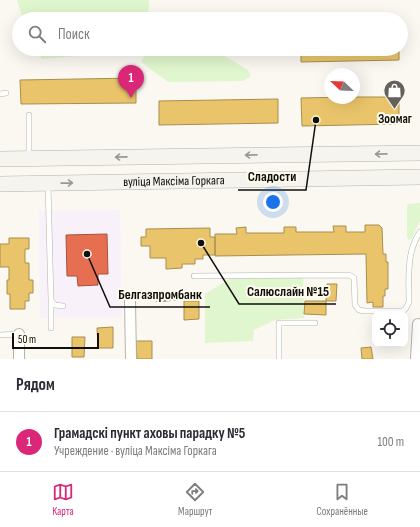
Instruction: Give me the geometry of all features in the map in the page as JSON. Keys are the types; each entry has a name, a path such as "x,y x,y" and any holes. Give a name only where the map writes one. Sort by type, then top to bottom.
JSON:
{"main road":[{"name":"вуліца Максіма Горкага","path":"0,159 420,153"},
{"name":"вуліца Максіма Горкага","path":"0,184 420,177"}],"street":[{"path":"131,359 132,301"},
{"path":"416,359 418,324"},
{"path":"19,334 19,359"}],"lane":[{"path":"29,115 29,158"},
{"path":"48,183 51,328"},
{"path":"194,276 349,274 354,278 355,305 359,310 403,311 409,302 410,261 413,247 420,232"},
{"path":"51,300 55,305 63,306"},
{"path":"278,359 279,323 315,323"},
{"path":"0,335 19,334"}],"shaded area":[{"path":"120,210 122,317 40,318 39,211"}],"green space":[{"path":"17,0 149,0 148,12 21,12"},
{"path":"40,56 78,56 42,59"},
{"path":"144,56 225,56 248,70 251,76 243,81 168,82 141,62"},
{"path":"420,203 420,221 412,238 409,240 407,237 407,206 408,204"},
{"path":"303,277 304,318 275,320 254,330 253,341 205,343 205,294 229,279"}],"building: Жильё":[{"path":"301,56 399,56 399,60 301,62"},
{"path":"136,78 136,103 21,104 20,80"},
{"path":"360,97 399,97 399,124 302,126 301,98 324,98 324,104 360,104"},
{"path":"278,99 278,123 159,125 159,101"},
{"path":"365,225 379,225 382,228 383,254 386,254 386,262 388,262 388,289 385,289 385,296 383,296 383,307 373,307 373,302 367,303 366,254 215,256 215,234 237,234 236,228 246,227 246,233 284,233 284,227 296,227 296,232 334,232 333,226 346,226 346,232 365,232"},
{"path":"210,228 210,237 215,237 215,255 203,255 203,259 195,259 195,264 182,264 182,268 166,269 166,258 150,258 150,246 141,246 141,237 146,237 146,229"},
{"path":"9,238 29,238 29,249 25,249 25,263 29,263 29,280 33,280 33,293 29,293 29,301 25,301 25,309 10,309 10,294 7,294 9,267 0,267 0,244 9,244"},
{"path":"327,284 337,284 336,301 326,301"},
{"path":"166,296 176,296 176,300 166,301"},
{"path":"184,301 199,301 199,319 184,320"},
{"path":"305,301 326,301 326,315 304,314"},
{"path":"113,327 113,348 98,348 97,328"},
{"path":"72,337 85,337 84,357 72,357"},
{"path":"136,341 152,341 152,359 137,359"},
{"path":"371,347 373,359 362,359 361,348"}],"building: Торговля":[{"path":"107,234 108,274 98,274 98,285 78,286 77,276 67,276 66,235"}],"building: Промзона":[{"path":"156,296 166,296 166,301 156,301"}],"place":[{"name":"Грамадскі пункт аховы парадку №5","path":"131,98"},
{"name":"Зоомаг","path":"395,110"},
{"name":"Сладости","path":"316,120"},
{"name":"Салюслайн №15","path":"201,243"},
{"name":"Белгазпромбанк","path":"87,254"}]}
